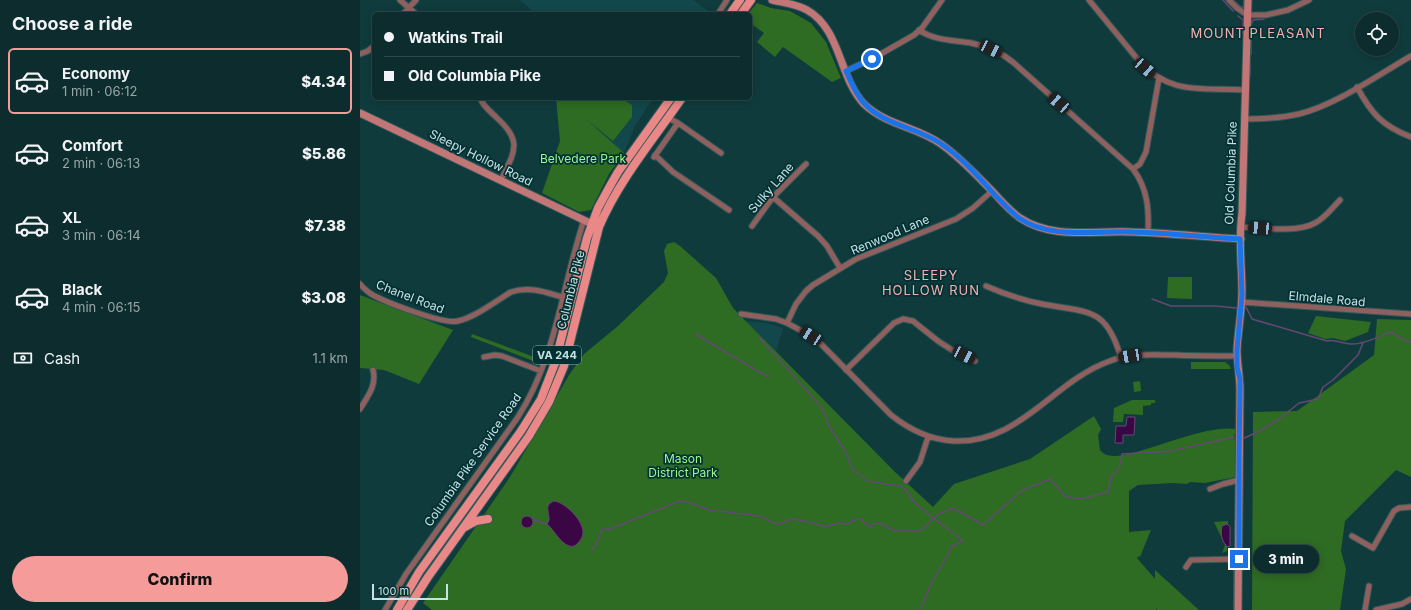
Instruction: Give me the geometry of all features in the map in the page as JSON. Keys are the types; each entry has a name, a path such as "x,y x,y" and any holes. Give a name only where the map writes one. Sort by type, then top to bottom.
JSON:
{"main road":[{"path":"731,12 740,0"},
{"path":"742,12 751,0"},
{"name":"Columbia Pike","path":"396,610 419,572 521,431 541,399 555,363 595,226 610,186 669,100"},
{"name":"Columbia Pike","path":"407,610 428,577 541,417 557,387 564,366 595,226 609,206 620,186 681,100"},
{"path":"460,532 476,521 488,519"}],"street":[{"path":"400,0 414,12"},
{"path":"405,12 416,0"},
{"path":"719,12 728,0"},
{"path":"772,0 799,6 807,10 821,21 830,34 858,95 870,109 886,119 910,128 941,144 964,162 1019,217 1027,222 1045,229 1062,232 1148,233 1240,239"},
{"path":"846,71 872,59 919,30 942,0"},
{"path":"1089,0 1139,61 1159,78 1185,88 1245,90"},
{"path":"1229,0 1236,8 1248,14 1266,15 1278,13 1298,6 1309,0"},
{"name":"Old Columbia Pike","path":"1238,610 1240,390 1238,332 1241,302 1240,227 1242,214 1248,0"},
{"path":"919,30 935,38 982,46 1004,56 1014,63 1133,169 1140,180 1146,196 1149,215 1148,233"},
{"path":"360,54 368,52 372,48"},
{"path":"1244,119 1269,118 1300,114 1326,104 1411,56"},
{"path":"1133,169 1140,164 1146,152 1159,78"},
{"path":"1357,87 1371,111 1376,116 1393,129 1411,137"},
{"path":"481,100 485,107 507,127 513,139 513,151 501,180"},
{"name":"Sleepy Hollow Road","path":"360,113 595,226"},
{"path":"668,118 678,123 721,153"},
{"path":"678,123 654,156 673,172 729,210"},
{"name":"Sulky Lane","path":"752,226 773,197 806,164"},
{"name":"Renwood Lane","path":"787,323 796,304 806,291 840,268 868,253 956,219 973,208 992,190"},
{"path":"773,197 818,236 827,246 840,268"},
{"path":"1240,227 1294,228 1307,226 1319,220 1340,200"},
{"name":"Columbia Pike Service Road","path":"385,610 413,564 518,417 532,393 545,362 584,220"},
{"name":"Chanel Road","path":"360,284 372,294 386,301 433,318 457,322 518,290 533,289 562,297"},
{"path":"986,286 1011,297 1081,310 1096,316 1113,334 1121,358"},
{"name":"Elmdale Road","path":"1241,302 1411,314"},
{"path":"741,314 765,317 787,323 811,336 821,344 891,415 912,430 938,439 961,441 981,439 1002,432 1022,420 1088,370 1099,364 1121,358 1142,355 1238,356"},
{"path":"846,370 894,323 903,319 913,321 938,341 952,350 975,361"},
{"path":"484,357 495,355 502,356 541,371"},
{"path":"360,409 374,385 373,370"},
{"path":"906,481 920,462 928,436"},
{"path":"1210,489 1239,480"},
{"path":"1352,536 1373,548 1394,511 1399,508 1411,507"},
{"path":"1186,567 1191,560 1239,559"},
{"path":"1365,610 1369,586"},
{"path":"1376,610 1402,604 1411,599"}],"shaded area":[{"path":"520,0 693,0 710,12 534,12"},
{"path":"564,100 652,100 635,126 624,153"},
{"path":"746,321 766,323 783,328 776,352"},
{"path":"1127,417 1135,417 1134,435 1123,435 1123,443 1115,443 1116,426 1126,426"},
{"path":"554,501 568,508 580,523 583,533 579,542 574,546 569,546 562,542 547,524 549,519 548,506"},
{"path":"529,516 532,517 532,527 525,528 522,527 521,520 522,517"},
{"path":"1227,524 1230,527 1230,546 1228,547 1223,541 1221,532 1222,526"}],"green space":[{"path":"757,3 771,8 790,11 811,23 826,42 841,78 832,82 783,47 775,57 757,42 764,33 752,24 752,12 750,12"},
{"name":"Belvedere Park","path":"556,100 624,100 632,105 632,117 613,141 587,120 624,153 609,174 591,210 579,212 542,193 560,141"},
{"name":"Mason District Park","path":"674,242 716,278 733,308 894,471 933,507 954,484 1030,459 1094,416 1101,429 1098,435 1100,450 1106,455 1112,456 1130,454 1202,432 1226,428 1236,429 1234,437 1237,447 1236,477 1205,483 1190,482 1187,484 1173,483 1138,485 1129,491 1129,532 1151,530 1140,557 1139,556 1137,558 1155,579 1155,570 1199,610 1157,610 1156,608 1156,610 432,610 423,603 510,477 569,375 584,354 618,326 664,282 668,273 664,251 667,244"},
{"path":"1168,277 1192,277 1192,299 1167,298"},
{"path":"360,295 453,330 419,384 384,370 360,368"},
{"path":"1316,316 1371,322 1368,332 1345,341 1333,338 1325,339 1308,333"},
{"path":"1377,319 1411,320 1411,477 1396,470 1345,521 1341,551 1346,569 1340,610 1252,610 1253,412 1297,411 1374,355"},
{"path":"472,334 537,358 544,356 541,364 471,337"},
{"path":"1191,362 1225,362 1231,369 1191,369"},
{"path":"1140,381 1141,391 1134,392 1133,382"},
{"path":"1132,400 1155,400 1155,403 1143,406 1143,415 1124,414 1123,422 1113,422 1114,408"},
{"path":"1228,521 1227,551 1222,553 1225,545 1214,522"}],"waterway":[{"path":"1223,0 1233,11"},
{"path":"1233,0 1241,7 1244,7 1244,0"},
{"path":"1238,16 1243,20"},
{"path":"1251,25 1253,20 1264,19"},
{"path":"1243,22 1243,33"},
{"path":"1251,29 1251,54"},
{"path":"1250,62 1250,75"},
{"path":"1152,299 1171,306 1215,306 1237,308"},
{"path":"1246,307 1252,319 1327,341 1357,344 1391,332 1404,340 1411,342"},
{"path":"695,334 768,377"},
{"path":"759,337 822,408 829,426 845,451 853,470 868,481 904,488 917,505 963,541 950,547 950,551 931,584 920,610"},
{"path":"1242,439 1260,431 1279,419 1299,403 1318,399 1323,387 1333,380 1358,355 1363,343"},
{"path":"591,551 597,543 602,529 610,529 680,501 688,502 709,510 761,516 771,522 779,524 792,519 814,523 824,527 840,523 847,524 854,520 861,519 871,527 874,523 882,524 895,531 920,531 939,514 953,508 983,525 1021,491 1050,479 1065,496 1080,499 1108,492 1111,476 1119,469 1122,454 1171,451 1234,437"},
{"path":"534,520 547,524"},
{"path":"1235,521 1235,551"},
{"path":"1242,542 1242,558"},
{"path":"1234,567 1234,610"}],"district":[{"name":"MOUNT PLEASANT","path":"1258,33"},
{"name":"SLEEPY HOLLOW RUN","path":"931,282"}],"route":[{"path":"872,59 846,71 863,103 878,115 892,122 918,131 953,152 1010,210 1035,226 1062,232 1131,232 1240,239 1242,295 1237,350 1237,367 1240,379 1239,559"}]}
